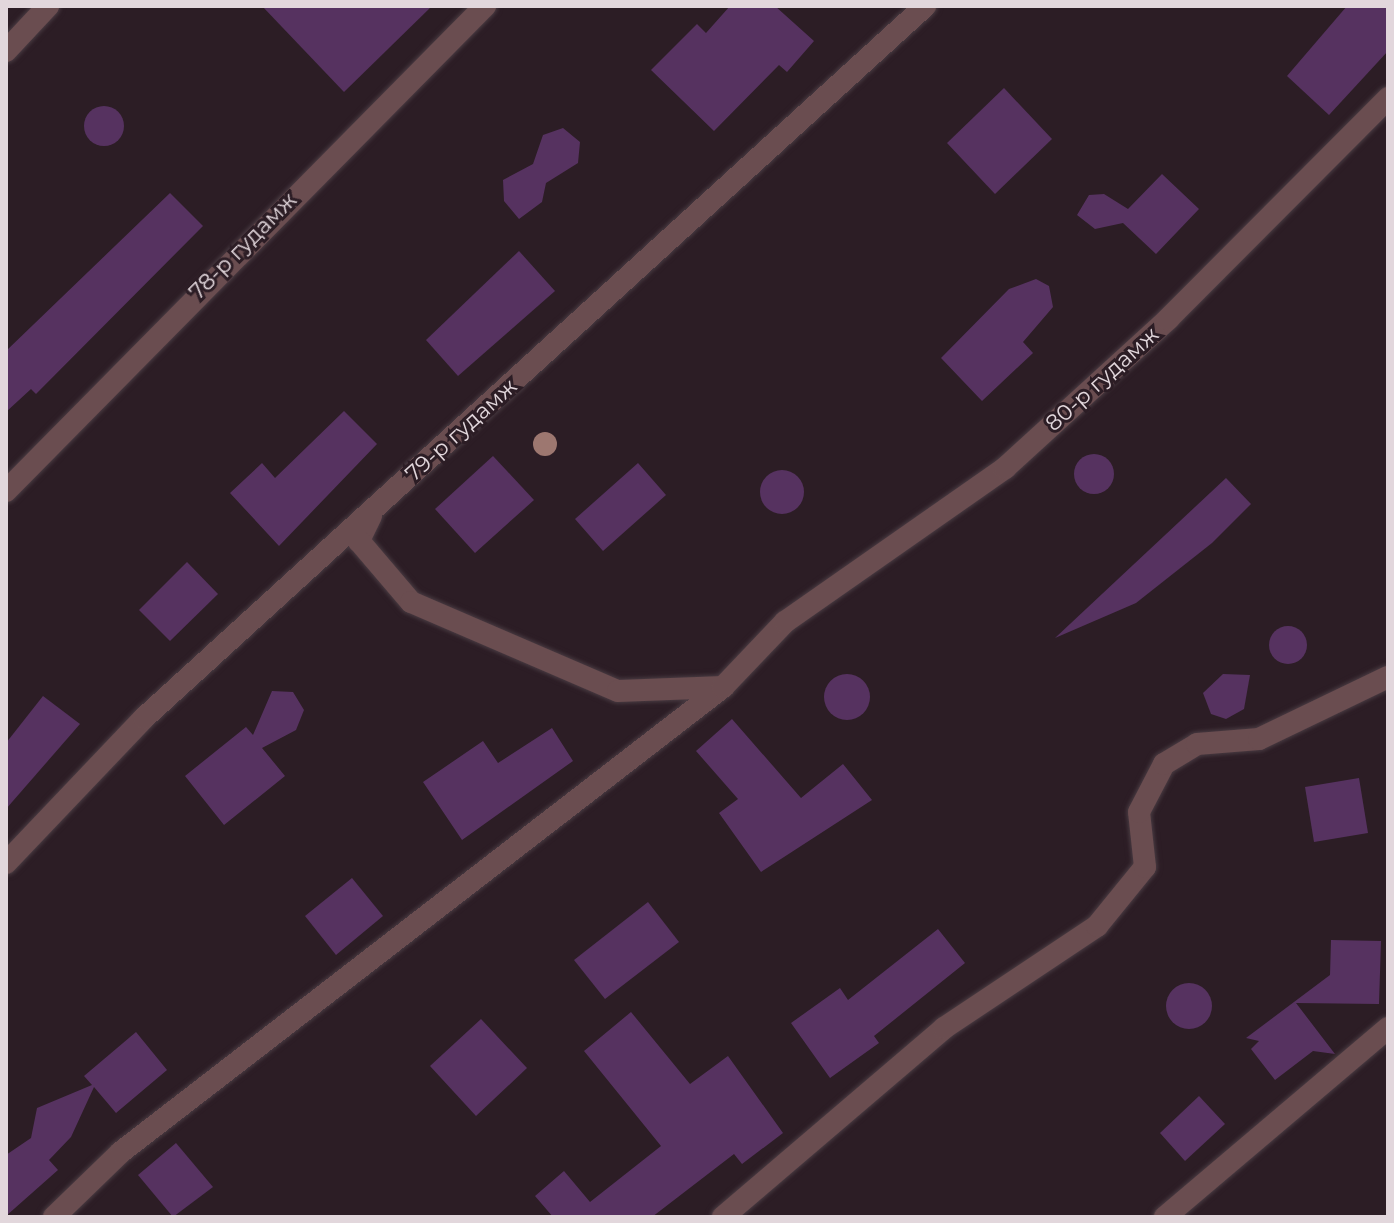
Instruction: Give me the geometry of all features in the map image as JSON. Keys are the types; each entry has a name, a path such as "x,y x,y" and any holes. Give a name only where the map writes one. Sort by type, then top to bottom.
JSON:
{"street":[{"path":"6,51 48,6"},
{"name":"78-р гудамж","path":"6,491 485,6"},
{"name":"79-р гудамж","path":"6,863 144,718 925,6"},
{"name":"80-р гудамж","path":"54,1217 121,1152 723,687 785,622 1005,468 1168,319 1388,98"},
{"path":"375,507 359,541 411,602 618,691 723,687"},
{"path":"723,1217 944,1028 1097,926 1145,867 1139,812 1164,764 1197,744 1259,739 1388,677"},
{"path":"1165,1217 1388,1028"}],"building":[{"path":"262,6 432,6 344,92"},
{"path":"730,6 775,6 814,41 787,72 779,65 714,131 651,70 697,24 706,33"},
{"path":"1347,6 1388,6 1388,51 1329,115 1287,76"},
{"path":"1004,88 1052,139 995,194 947,143"},
{"path":"104,106 118,112 124,126 118,140 104,146 90,140 84,126 90,112"},
{"path":"563,128 580,142 578,163 546,183 542,202 519,219 504,201 503,180 533,164 543,135"},
{"path":"1162,174 1199,209 1156,254 1123,223 1095,229 1077,215 1089,195 1104,194 1128,209"},
{"path":"170,193 203,226 36,394 31,389 6,412 6,351"},
{"path":"519,251 555,291 458,376 426,340"},
{"path":"1036,279 1049,286 1053,307 1023,342 1033,353 982,401 941,358 1009,289"},
{"path":"344,411 377,444 279,546 230,493 262,463 275,478"},
{"path":"1094,454 1108,460 1114,474 1108,488 1094,494 1080,488 1074,474 1080,460"},
{"path":"493,456 534,500 475,553 435,509"},
{"path":"638,463 666,495 603,551 575,519"},
{"path":"782,470 798,476 804,492 798,508 782,514 766,508 760,492 766,476"},
{"path":"1226,478 1251,504 1212,543 1136,603 1055,638"},
{"path":"187,562 218,594 170,641 139,610"},
{"path":"1288,626 1302,631 1307,645 1302,659 1288,664 1274,659 1269,645 1274,631"},
{"path":"847,674 863,681 870,697 863,713 847,720 831,713 824,697 831,681"},
{"path":"1223,674 1250,675 1244,709 1226,719 1211,714 1203,693"},
{"path":"272,691 293,692 304,710 296,730 262,748 285,776 224,825 185,776 246,727 253,735"},
{"path":"43,696 80,724 6,809 6,743"},
{"path":"732,719 801,798 843,764 872,800 761,872 719,813 738,799 696,751"},
{"path":"552,728 573,761 462,840 423,782 483,741 498,763"},
{"path":"1359,778 1368,833 1314,842 1305,787"},
{"path":"352,878 383,916 336,955 305,916"},
{"path":"648,902 679,942 605,999 574,960"},
{"path":"938,929 965,963 874,1036 879,1043 830,1078 791,1023 840,988 848,1000"},
{"path":"1331,940 1381,941 1379,1004 1296,1003 1335,1054 1313,1051 1275,1080 1251,1049 1259,1041 1246,1038 1330,975"},
{"path":"1189,983 1205,990 1212,1006 1205,1022 1189,1029 1173,1022 1166,1006 1173,990"},
{"path":"631,1012 690,1084 728,1056 783,1133 742,1164 734,1154 652,1217 553,1217 535,1196 564,1171 590,1202 661,1146 584,1051"},
{"path":"481,1019 527,1068 476,1116 430,1066"},
{"path":"136,1032 167,1070 116,1113 94,1087 71,1137 49,1160 58,1170 6,1216 6,1155 31,1138 37,1108 92,1085 84,1076"},
{"path":"1199,1096 1225,1124 1185,1161 1160,1133"},
{"path":"176,1143 213,1187 173,1217 138,1175"}]}
